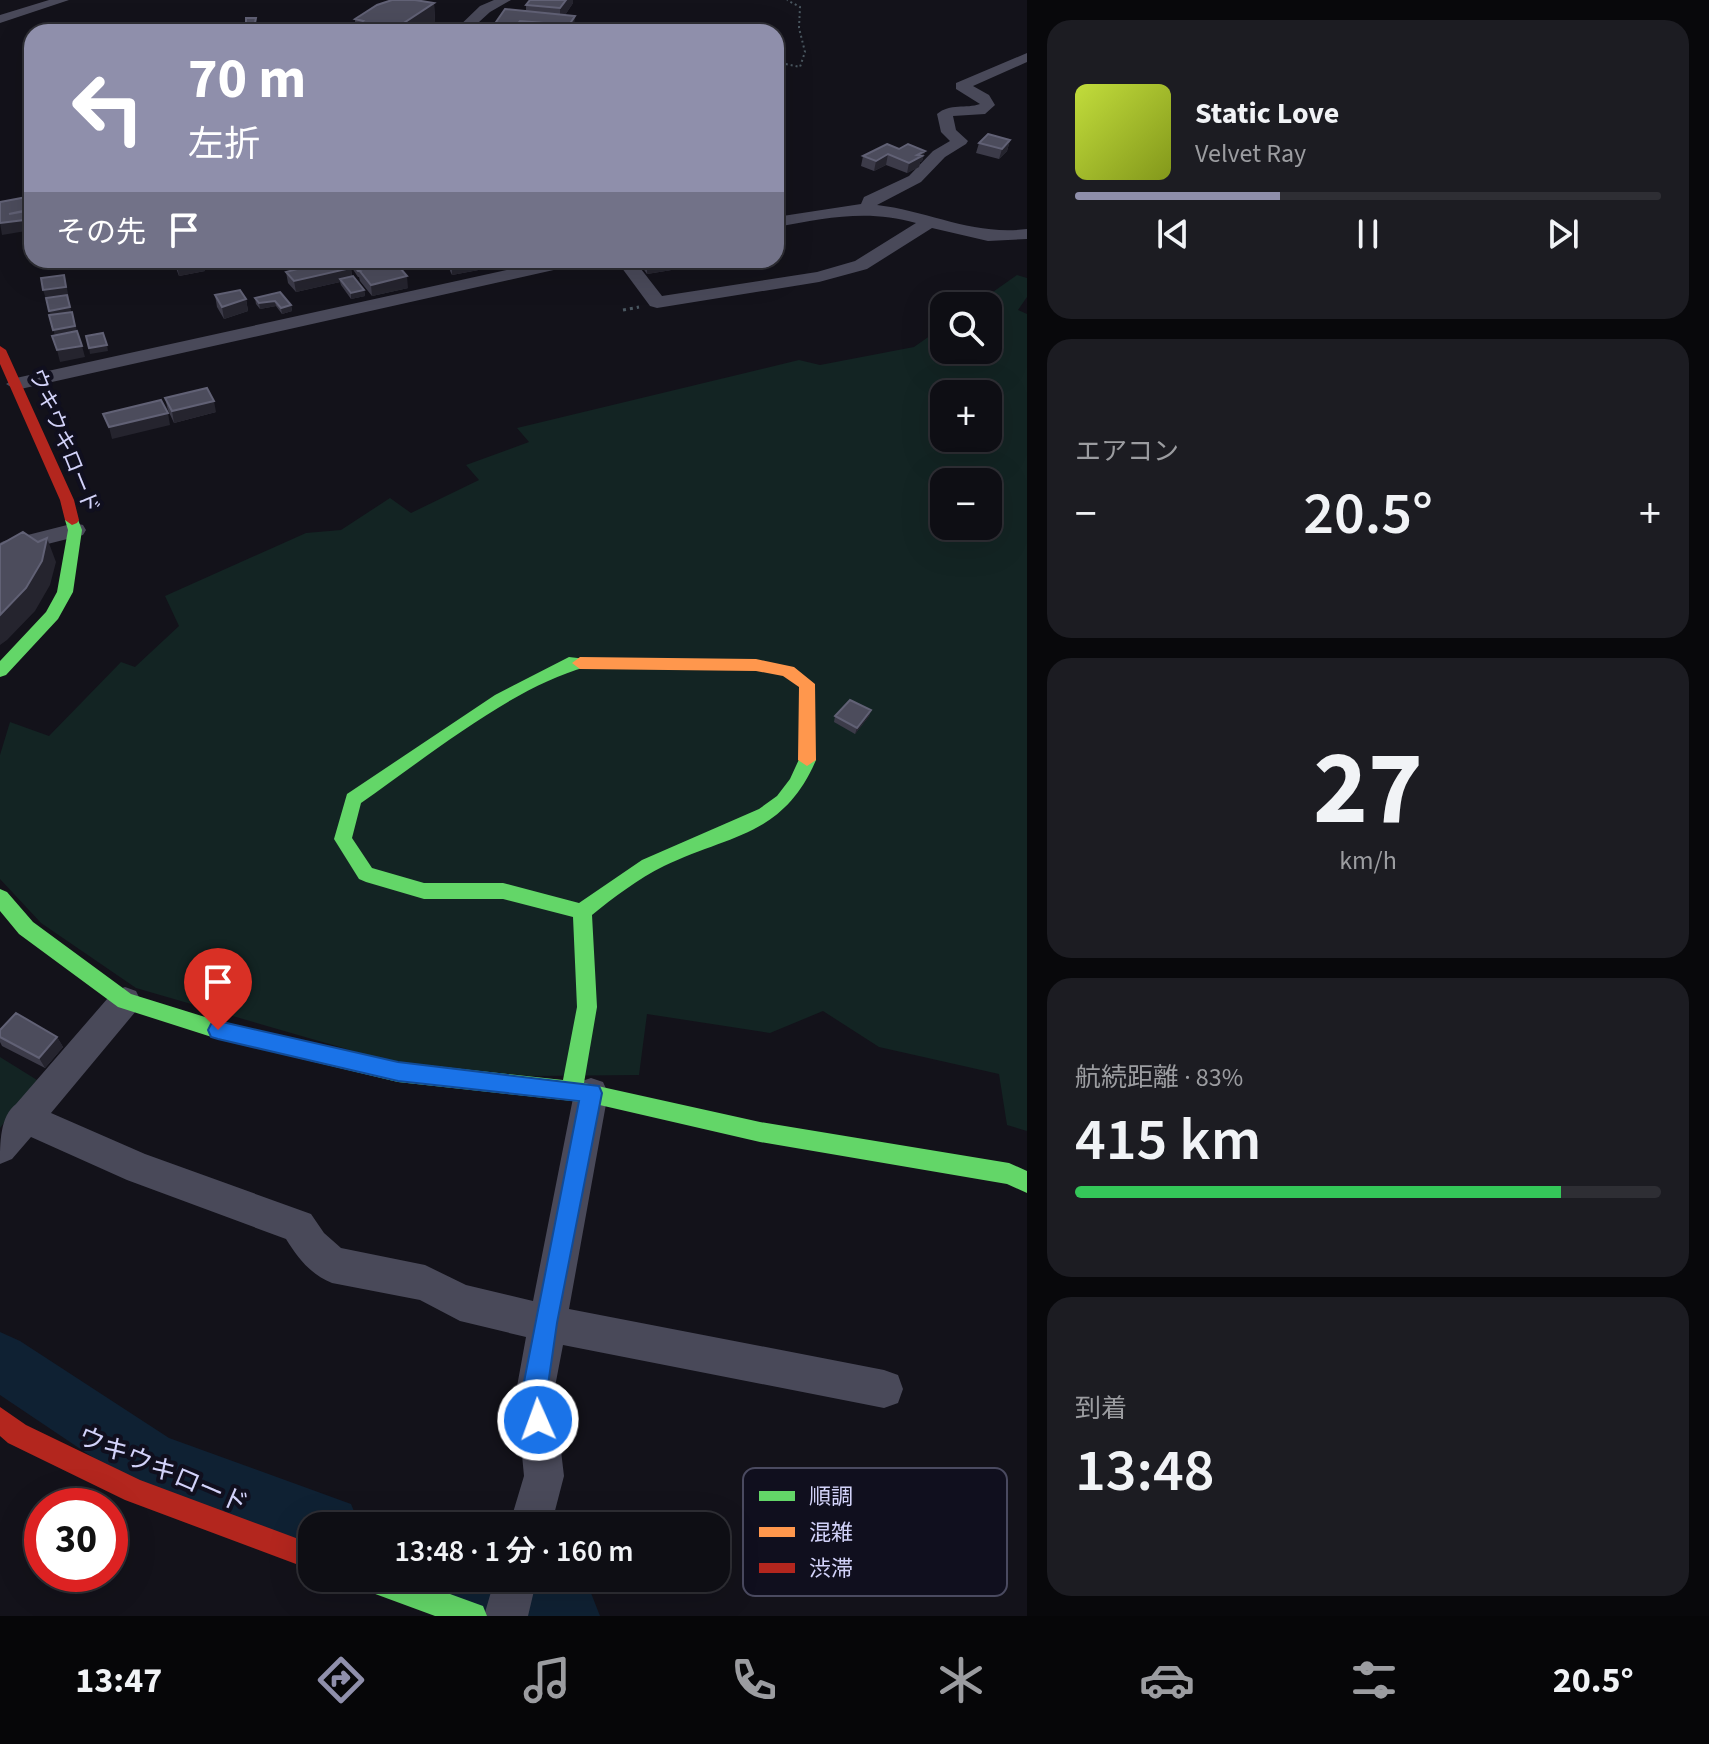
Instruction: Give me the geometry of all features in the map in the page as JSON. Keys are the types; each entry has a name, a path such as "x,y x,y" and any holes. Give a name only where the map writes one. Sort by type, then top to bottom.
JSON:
{"street":[{"path":"0,19 63,0"},
{"path":"469,24 485,9 505,0"},
{"path":"868,208 870,201 915,179 939,154 960,141 949,132 944,123 945,114 962,109 980,111 988,105 984,98 961,86 1027,57"},
{"path":"784,221 868,208 951,231 1003,239 1027,234"},
{"path":"631,268 657,302 805,280 861,265 929,223"},
{"path":"16,384 501,268"},
{"name":"ウキウキロード","path":"0,350 67,500 75,530 65,592 52,615 0,671"},
{"path":"0,553 12,546 75,530"},
{"path":"569,663 756,665 788,671 807,684 808,730 804,769 777,811 727,835 670,854 616,885 582,912 503,891 424,891 366,874 343,839 353,799 501,699 569,663"},
{"path":"0,897 13,929 125,1001 218,1030 398,1072 582,1092 760,1132 1009,1174 1027,1182"},
{"path":"534,1512 544,1476 535,1392 582,1092 587,1007 582,912"},
{"path":"0,1148 23,1117 125,1001"},
{"path":"23,1117 139,1168 298,1226 311,1246 332,1265 425,1283 460,1302 545,1323 884,1389"},
{"name":"ウキウキロード","path":"6,1437 134,1491 298,1552"},
{"path":"407,1592 473,1616"},
{"path":"506,1616 512,1592"}],"path":[{"path":"784,64 800,67 806,54 806,43 799,26 802,12 800,7 787,0"}],"shaded area":[{"path":"1017,275 1027,278 1027,297 1018,310 1027,314 1027,1131 1007,1125 999,1074 879,1047 823,1011 770,1033 647,1014 639,1075 529,1076 388,1061 136,988 41,923 0,879 0,755 10,722 49,736 121,662 135,667 179,626 165,596 306,533 341,530 390,498 411,513 479,480 466,465 529,442 517,428 799,360 820,365 914,347 930,336 930,364 1002,364 1002,292 993,292"},
{"path":"0,1057 37,1080 0,1128"}],"building":[{"path":"392,0 434,3 402,24 358,24 363,21 355,19 377,5"},
{"path":"530,0 566,0 560,8 526,5"},
{"path":"505,9 575,16 570,24 520,21 518,24 495,24"},
{"path":"246,18 256,18 255,23 246,24"},
{"path":"988,134 1010,140 1002,149 979,143"},
{"path":"887,144 899,149 908,144 925,151 909,163 888,154 876,161 863,156"},
{"path":"24,198 24,211 9,214 24,211 24,220 0,223 0,202"},
{"path":"301,268 351,268 294,281 286,272"},
{"path":"400,268 407,276 371,285 359,270"},
{"path":"64,275 66,287 43,290 41,278"},
{"path":"353,276 364,290 351,293 340,279"},
{"path":"240,290 246,299 222,307 215,295"},
{"path":"280,292 291,305 281,308 275,301 259,303 255,298"},
{"path":"67,295 70,307 49,311 46,298"},
{"path":"72,312 75,326 53,330 49,315"},
{"path":"77,331 82,346 57,350 52,336"},
{"path":"103,333 107,345 89,348 86,336"},
{"path":"207,388 214,401 172,411 165,398"},
{"path":"161,400 168,413 109,427 103,414"},
{"path":"23,532 38,542 47,538 42,561 26,588 0,615 0,545"},
{"path":"850,700 871,710 857,728 835,716"},
{"path":"16,1013 57,1037 39,1058 0,1037 0,1030"}],"waterway":[{"path":"0,1361 152,1462 298,1515"},
{"path":"508,1592 568,1616"}],"traffic: fast":[{"path":"0,671 52,615 65,592 75,530 72,520"},
{"path":"572,1091 587,1007 582,912 503,891 424,891 366,874 343,839 353,799 501,699 569,663 580,663"},
{"path":"582,912 649,865 766,814 783,801 797,783 807,760"},
{"path":"0,897 26,928 125,1001 218,1030 398,1072 591,1093 760,1132 1009,1174 1027,1182"},
{"path":"407,1592 473,1616"}],"traffic: slow":[{"path":"580,663 756,665 788,671 807,684 807,760"}],"traffic: jam":[{"path":"0,350 67,500 72,520"},
{"path":"0,1420 17,1434 134,1491 298,1552"}],"route":[{"path":"218,1030 398,1072 591,1093 545,1323 535,1392 538,1420"}]}
